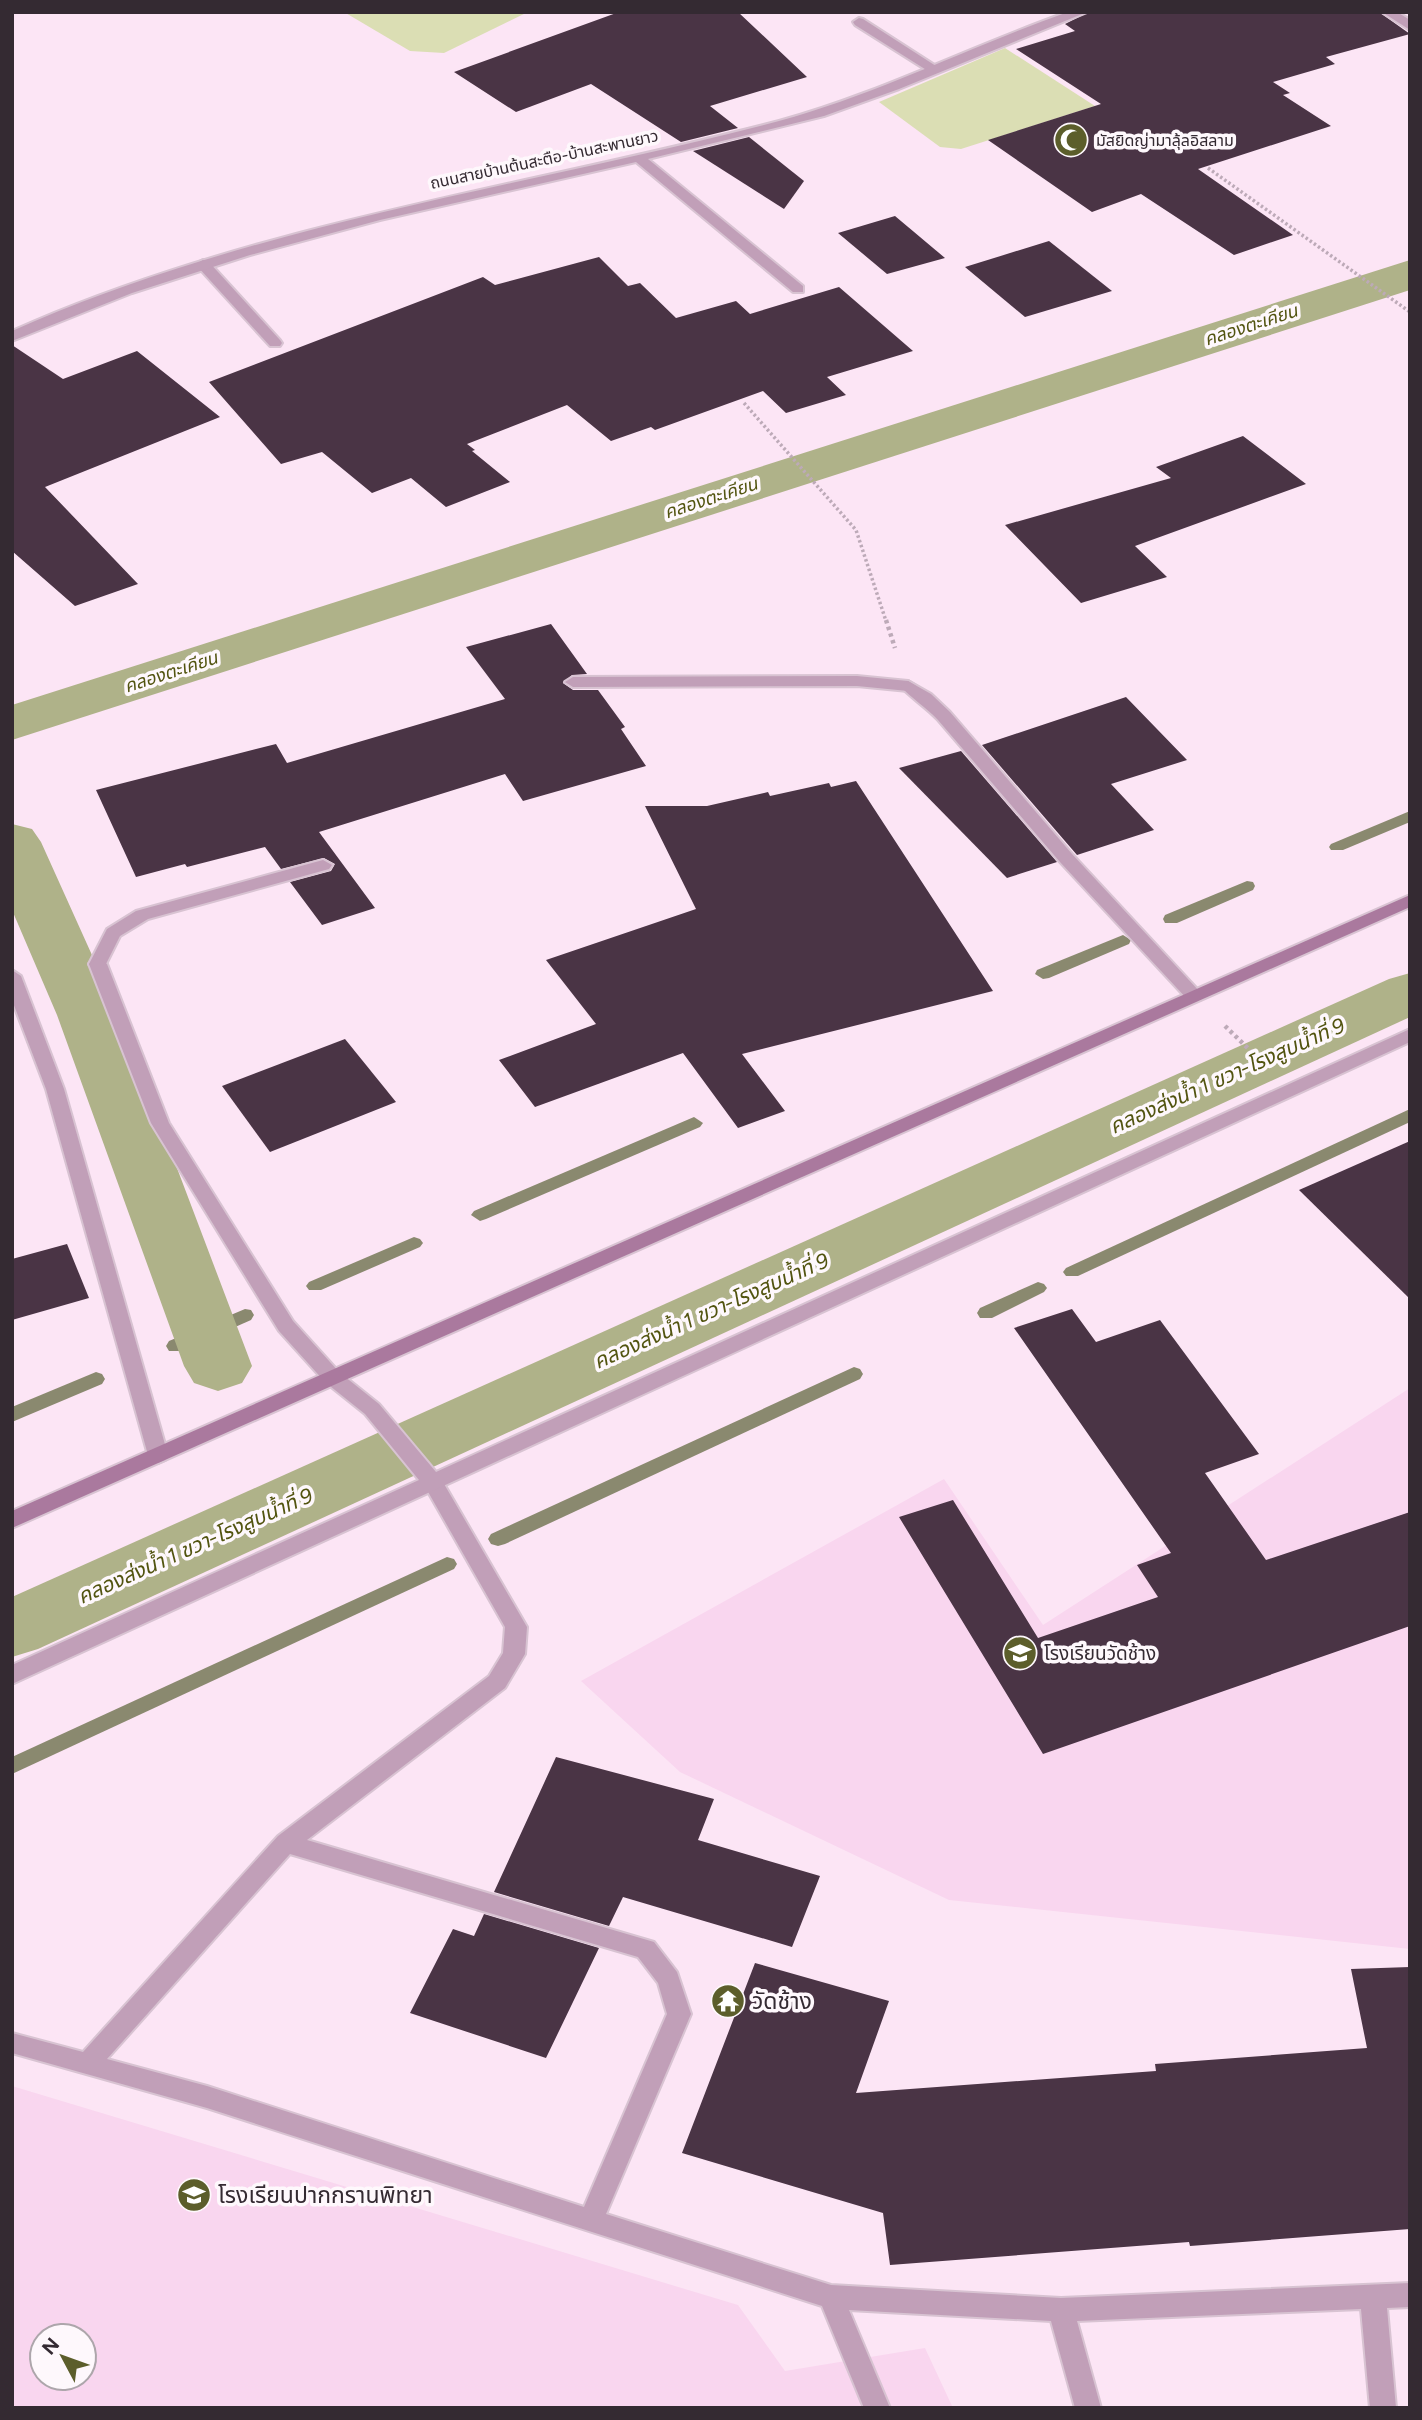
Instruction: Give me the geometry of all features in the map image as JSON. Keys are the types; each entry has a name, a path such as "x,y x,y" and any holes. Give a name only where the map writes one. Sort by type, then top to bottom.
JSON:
{"main road":[{"path":"12,1520 1410,900"}],"street":[{"name":"ถนนสายบ้านต้นสะตือ-บ้านสะพานยาว","path":"12,337 109,296 203,264 420,204 638,157 847,105 1025,30 1081,12"},
{"path":"1388,12 1410,26"},
{"path":"859,22 933,68"},
{"path":"638,157 798,289"},
{"path":"203,264 275,343"},
{"path":"573,682 857,681 908,686 925,697 944,716 1066,858 1194,996"},
{"path":"88,2063 286,1843 497,1682 514,1654 516,1627 433,1483 372,1409 332,1377 286,1326 160,1123 98,964 113,933 142,915 323,865"},
{"path":"12,976 55,1089 158,1455"},
{"path":"12,1675 1410,1035"},
{"path":"286,1843 646,1949 669,1979 679,2014 591,2220"},
{"path":"12,2043 207,2097 831,2297 1061,2310 1410,2295"},
{"path":"1373,2296 1383,2408"},
{"path":"831,2297 877,2408"},
{"path":"1061,2310 1088,2408"}],"path":[{"path":"1208,168 1410,312"},
{"path":"744,403 856,530 908,686"},
{"path":"1224,1025 1263,1062"}],"shaded area":[{"name":"โรงเรียนวัดช้าง","path":"1410,1388 1410,1949 949,1900 680,1772 581,1681 944,1479 1043,1625"},
{"name":"โรงเรียนปากกรานพิทยา","path":"12,2086 738,2305 785,2371 925,2348 953,2408 12,2408"}],"green space":[{"path":"344,12 528,12 444,53 410,51"},
{"path":"1005,48 1095,106 961,149 940,147 879,102"}],"building":[{"path":"619,12 738,12 807,77 710,106 738,128 681,142 591,84 516,112 454,72"},
{"path":"1089,12 1379,12 1410,34 1326,57 1335,64 1273,82 1290,93 1283,95 1331,126 1198,169 1293,235 1234,255 1141,194 1092,212 988,140 1101,104 1016,49 1075,31 1065,24"},
{"path":"749,137 804,181 784,209 693,151"},
{"path":"895,216 945,258 887,274 838,233"},
{"path":"1049,241 1112,291 1025,317 965,267"},
{"path":"599,257 628,286 640,283 676,318 736,301 750,314 839,287 913,351 827,377 846,395 786,413 763,391 655,430 651,427 611,441 567,405 467,444 510,482 446,507 411,478 372,493 322,452 281,464 209,382 483,277 495,285"},
{"path":"12,345 63,379 137,351 220,417 45,487 138,584 75,606 12,551"},
{"path":"1243,436 1306,484 1135,546 1167,577 1081,603 1005,525 1171,478 1156,467"},
{"path":"551,624 587,674 572,675 563,683 573,690 598,690 625,727 621,729 646,766 523,801 505,774 319,832 375,908 322,925 290,882 331,871 335,864 324,858 281,869 265,847 136,877 96,790 276,744 287,763 505,699 466,647"},
{"path":"1126,697 1187,760 1111,784 1154,830 1077,855 982,745"},
{"path":"961,751 1057,862 1007,878 899,768"},
{"path":"856,781 993,991 742,1054 785,1111 738,1128 683,1053 535,1107 499,1060 596,1024 546,960 696,909 645,806 707,806 768,792 770,796 829,783 831,787"},
{"path":"345,1039 396,1102 270,1152 222,1086"},
{"path":"1410,1141 1410,1299 1299,1190"},
{"path":"67,1244 89,1298 12,1320 12,1259"},
{"path":"1072,1309 1096,1342 1160,1320 1259,1454 1205,1473 1266,1560 1410,1512 1410,1626 1043,1754 899,1517 953,1500 1038,1638 1158,1597 1137,1565 1171,1553 1014,1328"},
{"path":"556,1757 714,1799 698,1840 820,1876 792,1947 623,1897 609,1926 494,1892"},
{"path":"484,1914 599,1948 546,2058 410,2013 453,1929 474,1936"},
{"path":"755,1963 889,2001 856,2093 1156,2071 1155,2064 1367,2048 1351,1969 1410,1967 1410,2229 1190,2246 1189,2242 890,2265 883,2213 682,2153"}],"waterway":[{"name":"คลองตะเคียน","path":"12,723 1410,274"},
{"path":"1337,847 1410,816"},
{"path":"12,842 88,1015 218,1366"},
{"path":"1171,919 1247,886"},
{"path":"1043,974 1123,940"},
{"name":"คลองส่งน้ำ 1 ขวา-โรงสูบน้ำที่ 9","path":"12,1629 1410,993"},
{"path":"1072,1272 1410,1115"},
{"path":"480,1215 694,1123"},
{"path":"315,1286 414,1243"},
{"path":"986,1313 1038,1288"},
{"path":"175,1346 245,1315"},
{"path":"498,1539 854,1374"},
{"path":"12,1415 96,1379"},
{"path":"12,1766 447,1564"}],"place":[{"name":"มัสยิดญ่ามาลุ้ลอิสลาม","path":"1071,140"},
{"name":"โรงเรียนวัดช้าง","path":"1020,1653"},
{"name":"วัดช้าง","path":"728,2001"},
{"name":"โรงเรียนปากกรานพิทยา","path":"194,2195"}]}
